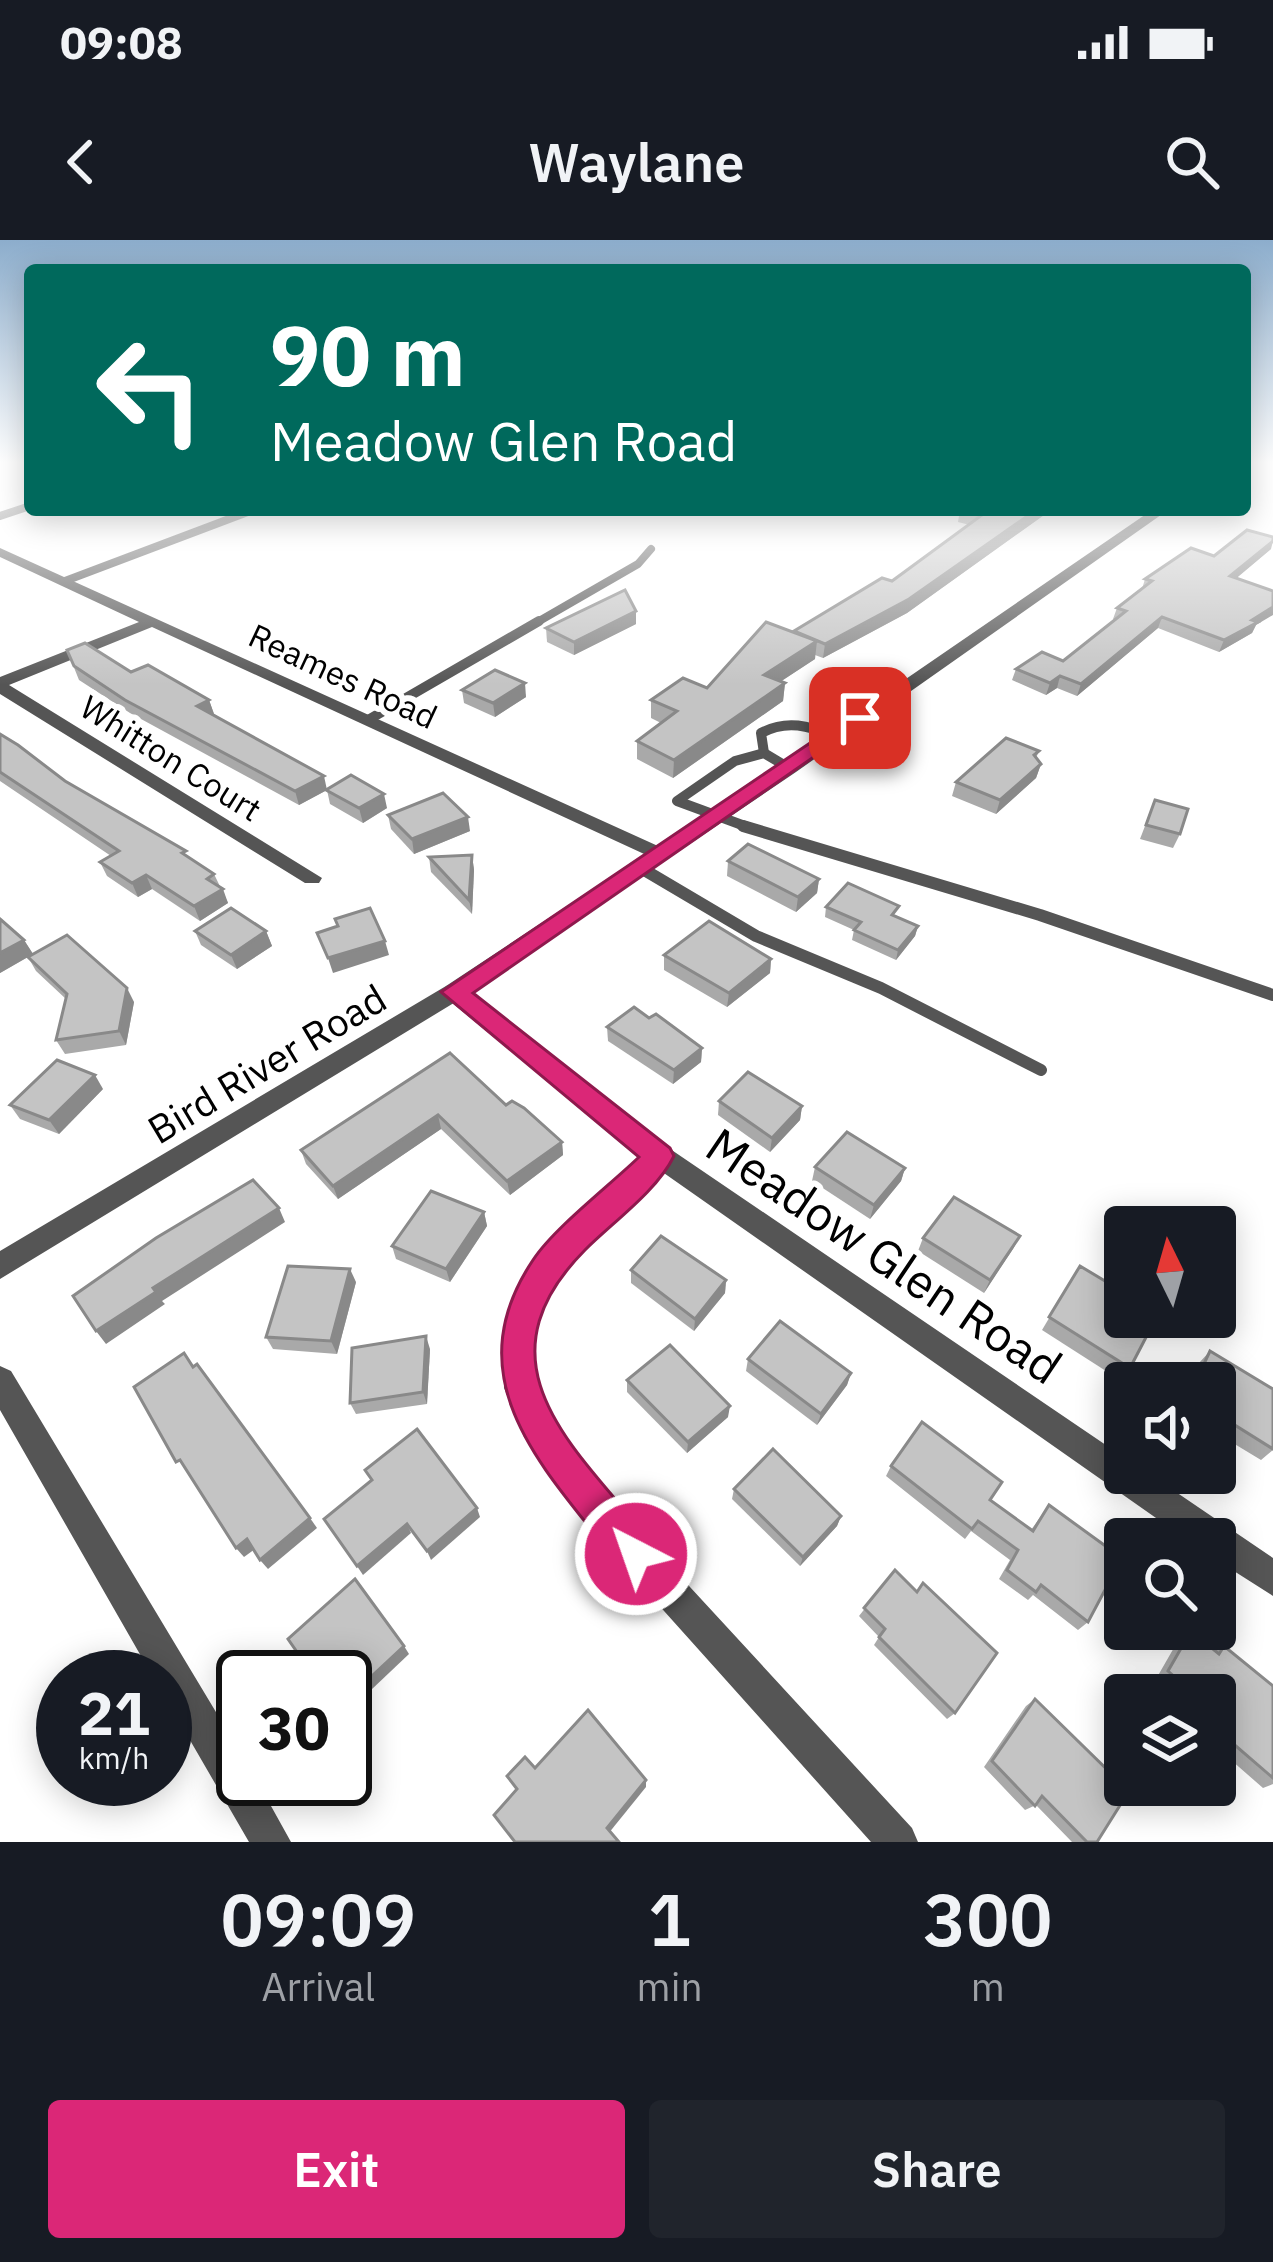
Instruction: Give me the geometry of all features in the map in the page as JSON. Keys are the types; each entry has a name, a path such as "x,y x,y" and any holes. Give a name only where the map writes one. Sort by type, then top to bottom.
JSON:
{"street":[{"name":"Bird River Road","path":"0,1266 454,992 662,855 1123,536"},
{"name":"Reames Road","path":"0,552 662,855"},
{"path":"0,685 152,622"},
{"name":"Whitton Court","path":"0,685 311,878"},
{"name":"Meadow Glen Road","path":"454,992 659,1156 1273,1579"},
{"path":"659,1156 545,1269 524,1318 518,1348 520,1388 535,1426 607,1522 898,1842"},
{"path":"0,1381 271,1842"}],"lane":[{"path":"64,581 184,536"},
{"path":"368,720 638,564 652,549"},
{"path":"764,753 761,733 775,724 801,724 835,736"},
{"path":"789,768 764,753 735,761 677,800 716,818 1040,915 1273,995"},
{"path":"641,868 756,937 881,988 1041,1070"}],"building":[{"path":"954,536 999,536 909,599 825,644 794,631 882,578 892,581"},
{"path":"1240,536 1273,537 1230,576 1273,591 1273,607 1252,620 1258,622 1224,640 1162,617 1081,684 1060,676 1050,683 1016,669 1042,652 1063,661 1126,611 1117,608 1152,581 1145,579 1191,548 1214,556"},
{"path":"625,590 636,611 574,642 546,628"},
{"path":"766,622 817,641 764,675 785,683 674,760 637,741 677,711 651,700 683,678 707,688"},
{"path":"85,643 131,672 148,665 209,700 197,706 324,776 295,791 125,700 74,666 67,650"},
{"path":"495,670 525,683 493,703 462,690"},
{"path":"0,734 65,781 186,851 182,853 214,874 207,879 223,889 194,906 146,875 132,883 100,862 119,851 0,772"},
{"path":"1006,738 1039,751 1034,755 1041,764 1000,800 956,782"},
{"path":"351,775 384,794 359,808 326,790"},
{"path":"443,793 468,817 412,839 388,815"},
{"path":"1155,800 1188,809 1180,834 1146,825"},
{"path":"748,844 819,879 798,897 728,861"},
{"path":"472,855 469,900 429,857"},
{"path":"848,883 899,906 892,915 918,926 898,950 854,930 861,922 826,907"},
{"path":"231,908 266,931 231,955 195,931"},
{"path":"370,908 385,941 328,958 317,933 338,926 335,919"},
{"path":"0,919 24,940 0,953"},
{"path":"709,921 771,959 729,993 664,955"},
{"path":"67,935 127,988 119,1031 56,1040 67,994 28,957"},
{"path":"634,1007 649,1018 656,1014 702,1048 674,1070 607,1027"},
{"path":"450,1053 506,1105 512,1101 524,1108 562,1142 507,1181 438,1115 333,1186 301,1150"},
{"path":"57,1060 95,1075 49,1120 10,1105"},
{"path":"748,1072 802,1106 772,1138 719,1101"},
{"path":"847,1132 905,1168 874,1205 815,1167"},
{"path":"253,1180 279,1208 153,1288 156,1292 96,1331 73,1296 156,1238"},
{"path":"431,1191 484,1212 446,1269 392,1246"},
{"path":"954,1197 1020,1236 990,1280 923,1238"},
{"path":"661,1236 726,1280 695,1319 631,1270"},
{"path":"288,1266 350,1269 331,1341 266,1337"},
{"path":"1080,1266 1104,1280 1104,1338 1146,1338 1133,1362 1120,1362 1049,1317"},
{"path":"780,1321 851,1373 821,1414 748,1359"},
{"path":"426,1336 423,1392 350,1403 352,1348"},
{"path":"670,1345 730,1406 688,1442 627,1380"},
{"path":"1210,1351 1228,1362 1205,1362"},
{"path":"184,1353 193,1367 197,1364 310,1518 260,1560 247,1539 236,1548 180,1460 176,1462 134,1387"},
{"path":"1236,1367 1273,1389 1273,1449 1236,1426"},
{"path":"922,1422 1002,1482 990,1500 1033,1531 1049,1505 1104,1545 1104,1592 1088,1622 1041,1585 1036,1592 1007,1570 1018,1550 978,1521 972,1529 891,1466"},
{"path":"417,1429 477,1508 427,1551 407,1524 357,1566 324,1519 372,1480 365,1470"},
{"path":"773,1449 841,1516 803,1557 734,1489"},
{"path":"895,1570 917,1592 923,1583 997,1653 955,1713 879,1637 885,1629 864,1608"},
{"path":"355,1579 404,1646 372,1676 372,1650 296,1650 288,1639"},
{"path":"1180,1650 1219,1654 1229,1650 1273,1686 1273,1778 1236,1746 1236,1674 1168,1671"},
{"path":"1035,1699 1104,1767 1104,1806 1120,1806 1097,1842 1087,1842 1042,1796 1035,1806 992,1761"},
{"path":"588,1710 646,1780 607,1828 619,1842 515,1842 494,1815 517,1789 507,1776 525,1757 535,1768"}],"route":[{"path":"636,1554 535,1426 520,1388 518,1348 532,1294 545,1269 659,1156 454,992 860,718"}]}
